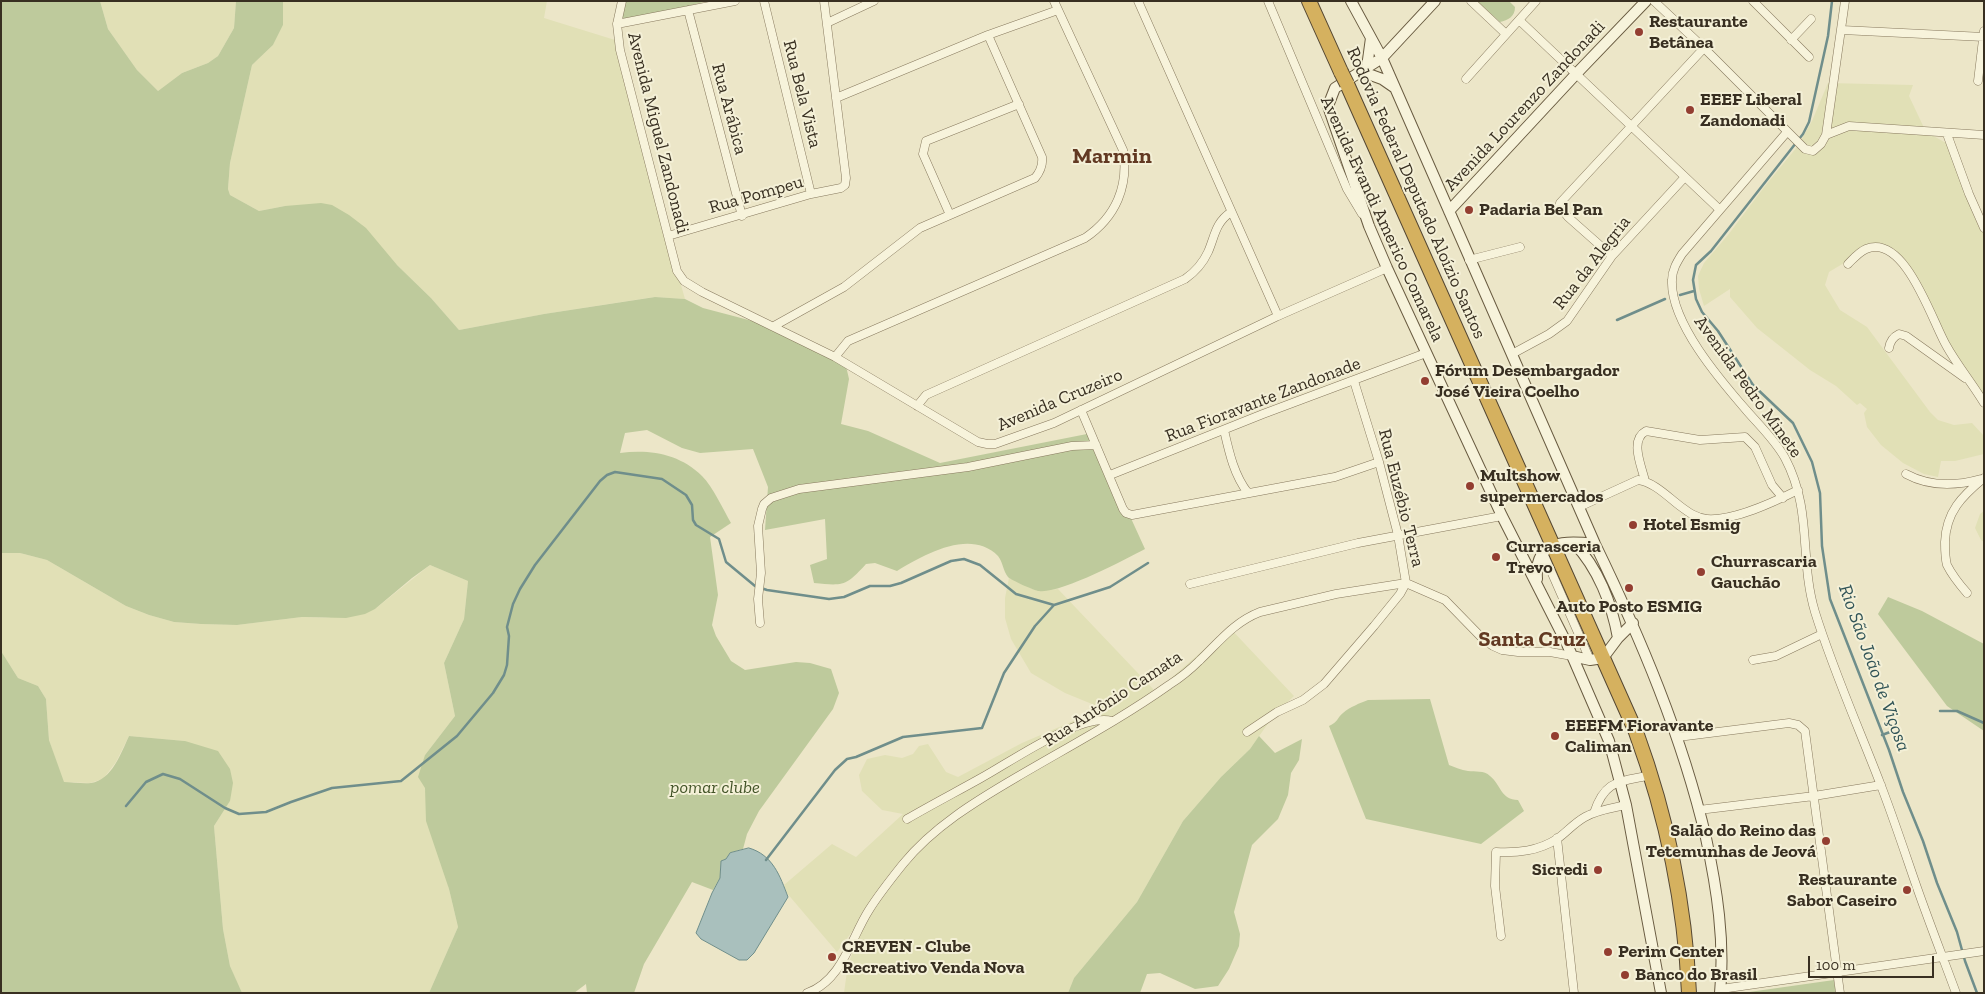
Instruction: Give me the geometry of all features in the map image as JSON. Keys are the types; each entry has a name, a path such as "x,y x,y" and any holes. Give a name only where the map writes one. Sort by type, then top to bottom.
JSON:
{"highway":[{"name":"Rodovia Federal Deputado Aloízio Santos","path":"1309,1 1341,82 1596,659 1636,732 1667,829 1677,874 1685,935 1689,993"}],"street":[{"name":"Avenida Miguel Zandonadi","path":"622,1 617,24 620,50 677,271"},
{"path":"617,24 734,1"},
{"name":"Rua Bela Vista","path":"764,1 811,194"},
{"path":"824,1 836,98 988,35 1058,10"},
{"path":"827,23 874,1"},
{"path":"834,357 848,341 1085,238 1101,226 1113,211 1123,185 1125,168 1123,150 1054,1"},
{"path":"1138,1 1278,316"},
{"name":"Avenida Evandi Americo Comarela","path":"1268,1 1347,189 1369,226 1502,516 1572,656 1609,741 1626,805 1661,993"},
{"path":"1351,1 1396,88 1469,260 1595,544 1633,623 1678,737 1699,810 1716,889 1721,939 1720,991 1982,952 1984,960"},
{"path":"1369,226 1328,106 1331,96 1341,82 1382,58 1435,1"},
{"path":"1471,1 1506,34"},
{"path":"1522,1 1529,8"},
{"path":"1466,80 1536,1"},
{"name":"Avenida Lourenzo Zandonadi","path":"1449,212 1576,73 1646,1"},
{"path":"1654,1 1805,149 1812,151 1826,135 1848,126 1984,135"},
{"path":"1753,1 1809,57"},
{"path":"1826,135 1845,1"},
{"name":"Rua Arábica","path":"688,10 742,216"},
{"path":"1791,40 1810,19"},
{"path":"1519,20 1719,209"},
{"path":"1842,30 1984,37"},
{"path":"1978,81 1984,31"},
{"path":"774,326 844,286 920,228 1035,178 1039,172 1042,157 988,35"},
{"path":"1364,69 1371,37"},
{"path":"1612,256 1562,211 1560,203 1568,192 1704,48"},
{"path":"1364,69 1396,88"},
{"name":"Rua Pompeu","path":"668,236 742,216 811,194 841,188 845,185 846,178 836,98"},
{"path":"950,215 923,154 926,141 1018,104"},
{"name":"Avenida Pedro Minete","path":"1787,132 1682,254 1672,278 1675,304 1688,332 1730,391 1777,446 1792,474 1798,490 1805,529 1810,591 1822,634 1881,785 1956,993"},
{"path":"1947,134 1969,194 1984,228"},
{"name":"Rua da Alegria","path":"1512,354 1549,334 1567,320 1612,256 1685,177"},
{"path":"917,406 926,395 1185,279 1201,264 1217,225 1231,212"},
{"path":"1469,260 1520,247"},
{"path":"1848,264 1861,251 1874,247 1883,249 1895,256 1910,274 1946,345 1984,403"},
{"name":"Avenida Cruzeiro","path":"677,271 684,281 702,292 834,357 978,442 987,444 1004,441 1045,426 1278,316 1387,268"},
{"path":"1889,348 1891,341 1898,334 1906,336 1971,382"},
{"name":"Rua Fioravante Zandonade","path":"1110,475 1426,353"},
{"name":"Rua Euzébio Terra","path":"1247,732 1277,712 1304,700 1324,684 1400,594 1406,583 1398,535 1379,462 1354,381"},
{"path":"1081,410 1123,509 1132,516 1336,477 1379,462"},
{"path":"1224,430 1232,461 1241,484 1248,493"},
{"path":"1645,481 1637,442 1641,433 1646,430 1700,440 1740,436 1745,437 1751,442 1772,485 1783,498"},
{"path":"760,623 758,526 764,504 771,498 800,489 968,467 1072,446 1096,445"},
{"path":"1906,474 1916,480 1936,484 1962,484 1984,478"},
{"path":"1967,593 1948,565 1945,547 1946,530 1949,516 1954,507 1968,491 1984,478"},
{"path":"1579,507 1638,480 1645,481 1691,514 1708,519 1742,513 1783,498 1798,490"},
{"path":"1236,496 1241,484"},
{"path":"1190,584 1333,549 1502,516"},
{"path":"1537,583 1537,566 1548,549 1566,542 1595,544"},
{"path":"1574,543 1584,553 1600,581 1615,621 1618,638"},
{"path":"1406,583 1445,600 1484,640 1502,650 1555,653 1596,659 1633,623"},
{"name":"Rua Antônio Camata","path":"810,992 828,979 839,967 868,911 906,860 928,838 955,816 1112,721 1185,673 1236,624 1248,616 1336,594 1406,583"},
{"path":"1753,660 1776,656 1822,634"},
{"path":"907,819 1044,741 1098,719 1112,721"},
{"path":"1678,737 1789,723 1798,725 1805,731 1840,993"},
{"path":"1594,813 1604,792 1610,785 1651,775"},
{"path":"1699,810 1814,796 1881,785"},
{"path":"1501,936 1495,886 1496,852 1515,853 1538,849 1557,838 1572,825 1594,813 1626,805"},
{"path":"1557,838 1574,993"}],"green space":[{"name":"pomar clube","path":"1,1 100,1 108,29 137,70 158,91 182,73 208,63 218,56 234,28 236,1 283,1 283,25 273,45 252,65 230,163 228,189 230,195 259,211 285,206 321,203 332,205 349,215 366,228 397,265 431,298 459,330 544,314 655,297 685,299 703,308 760,323 846,366 849,379 841,424 868,431 940,463 1092,433 1145,549 1076,582 1049,591 1037,591 1008,577 998,556 987,548 974,544 947,547 920,558 897,571 875,563 866,564 854,577 844,583 814,583 810,565 827,559 825,519 765,530 768,487 753,449 700,453 682,448 647,430 625,433 620,453 653,453 674,458 684,463 706,481 731,523 710,537 718,595 712,625 716,636 731,661 745,670 796,662 810,663 831,669 839,693 833,709 759,811 747,834 743,849 730,853 726,859 721,861 720,878 713,890 692,882 644,964 634,993 587,993 586,984 574,993 429,993 458,927 449,889 426,821 425,788 418,777 425,755 455,716 444,663 464,619 468,581 430,565 375,609 365,614 346,618 302,617 237,625 201,624 174,622 149,615 126,606 47,560 20,553 1,553"},
{"path":"100,1 236,1 234,28 218,56 208,63 182,73 158,91 137,70 108,29"},
{"path":"283,1 547,1 544,18 618,42 634,121 685,299 654,297 544,314 459,330 431,298 397,265 285,206 259,211 230,195 228,189 230,163 252,65 273,45 283,25"},
{"path":"623,1 708,1 618,23"},
{"path":"1477,1 1509,1 1515,7 1515,10 1510,18 1500,22"},
{"path":"1828,83 1913,85 1909,96 1926,132 1948,144 1984,223 1984,400 1940,333 1914,273 1894,253 1874,249 1849,260 1829,272 1825,285 1840,310 1867,327 1930,412 1938,420 1954,425 1972,423 1984,436 1984,454 1955,461 1941,461 1938,477 1924,474 1903,463 1881,445 1867,427 1864,413 1867,409 1860,403 1857,405 1836,386 1810,370 1757,328 1730,297 1730,289 1704,306 1699,289 1698,276 1704,263 1797,147 1812,121"},
{"path":"1984,511 1984,542 1975,528 1980,514"},
{"path":"1,553 20,553 47,560 126,606 149,615 174,622 201,624 237,625 302,617 326,618 375,609 430,565 468,581 464,619 444,663 455,716 425,755 425,788 458,927 429,993 241,993 230,966 223,929 214,826 230,801 185,741 129,736 116,762 103,779 90,783 63,782 49,740 46,699 38,686 18,678 1,651"},
{"path":"1009,578 1038,591 1058,589 1154,690 1169,680 1224,632 1228,626 1294,696 1274,715 1250,749 1221,777 1183,821 1137,902 1074,978 1068,993 844,993 848,964 859,937 857,925 837,952 786,892 784,885 832,844 856,857 903,814 882,810 862,791 859,775 867,759 885,755 902,758 913,754 919,746 928,744 946,772 958,777 1022,743 1099,710 1092,704 1065,693 1031,673 1011,639 1005,618 1005,598"},
{"path":"1888,597 1922,611 1984,644 1984,731 1947,706 1878,614"},
{"path":"1,651 18,678 38,686 46,699 49,740 64,782 91,783 105,777 115,765 129,736 185,741 218,751 230,769 233,783 230,801 214,826 223,929 230,966 242,993 1,993"},
{"path":"1430,699 1449,765 1465,771 1488,774 1508,798 1518,800 1524,811 1481,844 1366,819 1329,726 1355,705 1368,700"},
{"path":"1259,736 1275,753 1302,739 1299,760 1291,773 1288,795 1278,819 1252,845 1234,912 1240,934 1239,946 1229,969 1218,986 1195,989 1160,973 1147,974 1140,993 1068,993 1074,978 1137,902 1183,821 1221,777 1250,749"},
{"path":"1834,980 1836,993 1742,993"}],"water":[{"path":"749,848 757,851 770,861 788,897 754,953 747,960 739,960 701,939 696,933 720,878 721,861 726,859 730,853"}],"waterway":[{"name":"Rio São João de Viçosa","path":"1832,1 1828,36 1809,122 1803,134 1711,251 1696,265 1693,280 1696,299 1702,312 1718,331 1753,385 1793,423 1812,462 1820,493 1822,546 1830,599 1957,932 1977,993"},
{"path":"1680,295 1694,291"},
{"path":"1617,320 1665,299"},
{"path":"126,806 146,782 163,774 180,779 225,808 239,814 266,812 332,788 401,781 457,736 493,693 504,675 507,665 509,636 507,627 513,604 520,589 535,565 600,481 607,475 615,472 662,479 686,495 692,505 693,520 696,525 719,539 726,562 755,586 767,590 829,599 844,597 870,586 890,586 901,583 951,561 964,559 980,565 1016,594 1054,605"},
{"path":"766,860 835,770 847,759 903,737 982,728 1004,673 1035,626 1054,605 1110,587 1148,563"},
{"path":"1940,711 1957,711 1984,723"},
{"path":"1882,735 1890,732"}],"place":[{"name":"Restaurante Betânea","path":"1639,32"},
{"name":"EEEF Liberal Zandonadi","path":"1690,110"},
{"name":"Padaria Bel Pan","path":"1469,210"},
{"name":"Fórum Desembargador José Vieira Coelho","path":"1425,381"},
{"name":"Multshow supermercados","path":"1470,486"},
{"name":"Hotel Esmig","path":"1633,525"},
{"name":"Currasceria Trevo","path":"1496,557"},
{"name":"Churrascaria Gauchão","path":"1701,572"},
{"name":"Auto Posto ESMIG","path":"1629,588"},
{"name":"EEEFM Fioravante Caliman","path":"1555,736"},
{"name":"Salão do Reino das Tetemunhas de Jeová","path":"1826,841"},
{"name":"Sicredi","path":"1598,870"},
{"name":"Restaurante Sabor Caseiro","path":"1907,890"},
{"name":"Perim Center","path":"1608,952"},
{"name":"CREVEN - Clube Recreativo Venda Nova","path":"832,957"},
{"name":"Banco do Brasil","path":"1625,975"}],"district":[{"name":"Marmin","path":"1112,157"},
{"name":"Santa Cruz","path":"1532,640"}]}
